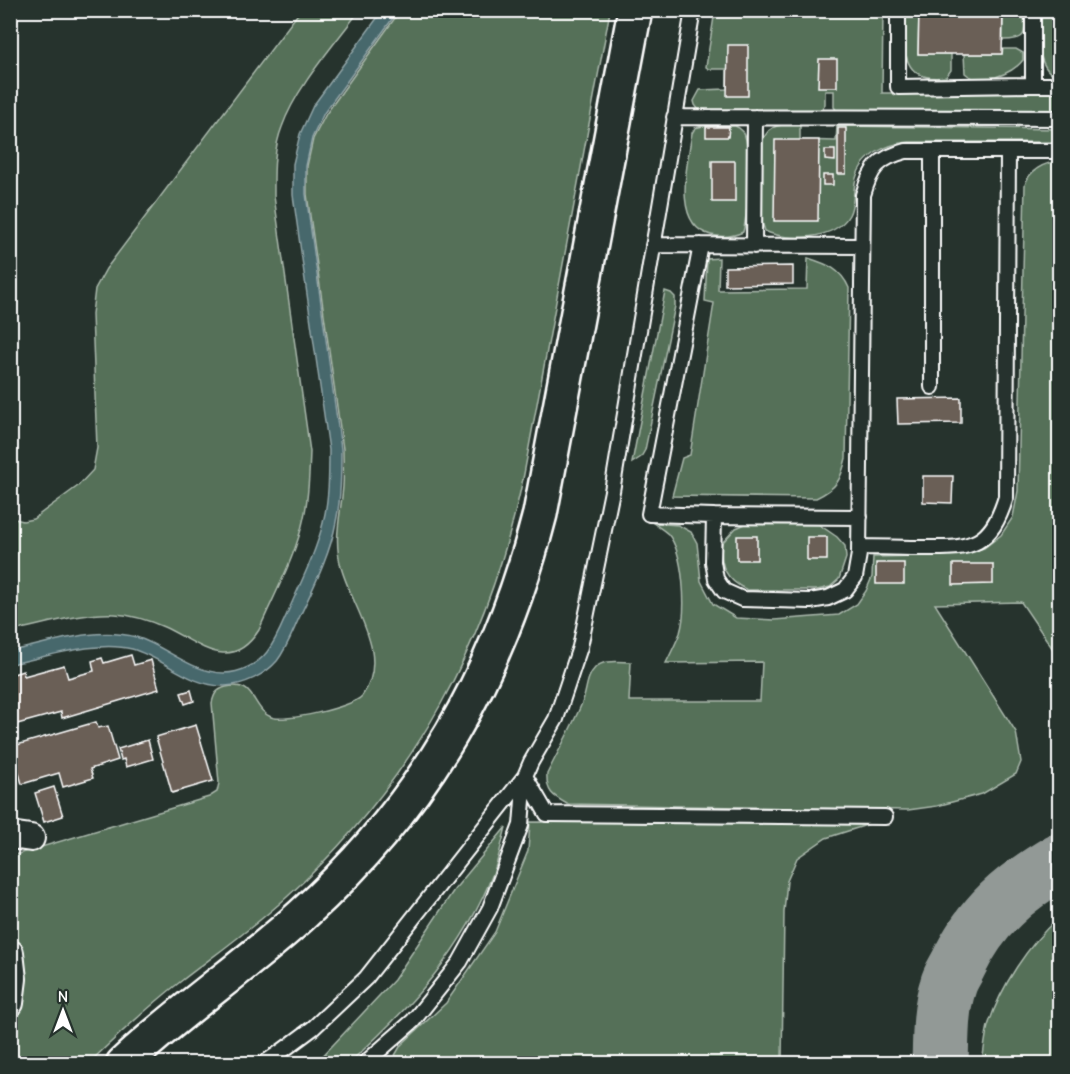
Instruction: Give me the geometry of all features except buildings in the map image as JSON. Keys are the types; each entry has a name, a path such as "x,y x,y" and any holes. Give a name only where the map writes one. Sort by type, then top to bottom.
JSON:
{"street":[{"path":"123,1064 171,1020 300,917 353,866 378,838 422,780 457,726 478,686 508,619 540,514 635,10"},
{"path":"10,953 13,979 10,1003"}],"lane":[{"path":"263,1064 313,1028 366,978 525,776 556,719 580,647 612,491 693,10"},
{"path":"898,10 898,87 1059,85"},
{"path":"1033,10 1033,85"},
{"path":"674,117 1059,118"},
{"path":"754,117 754,246"},
{"path":"714,516 713,562 716,579 724,591 742,599 810,601 828,598 845,590 855,577 859,547 863,195 869,174 876,165 892,154 906,151 1059,151"},
{"path":"932,151 932,387"},
{"path":"859,547 953,548 971,545 993,529 1000,516 1006,497 1008,151"},
{"path":"653,245 862,246"},
{"path":"701,245 650,514 860,516"},
{"path":"525,776 547,814 885,817"},
{"path":"364,1064 413,1021 460,962 490,908 521,825 525,776"},
{"path":"381,1064 395,1036"}],"green space":[{"path":"883,10 882,93 1059,93 1060,112 838,112 834,107 834,91 825,91 825,104 820,111 699,110 695,105 694,101 700,90 727,89 727,69 706,67 715,11"},
{"path":"300,11 359,11 296,97 282,127 276,153 274,196 310,452 307,501 300,532 259,630 248,643 237,651 225,653 202,647 152,622 121,615 76,617 11,631 11,518 23,521 33,519 78,486 93,470 97,448 92,314 95,289 106,269"},
{"path":"400,11 610,11 524,474 509,536 490,595 467,651 440,705 409,756 373,806 287,897 156,1001 89,1063 11,1064 18,995 16,946 11,923 11,856 209,797 217,792 219,783 212,703 218,691 226,687 243,687 265,713 271,717 289,718 346,705 362,696 370,680 373,664 367,632 346,583 339,556 343,449 307,194 307,166 313,139 326,114"},
{"path":"905,11 919,11 918,54 951,54 951,70 946,77 930,78 911,68 905,48"},
{"path":"1003,11 1024,11 1022,37 1003,40"},
{"path":"1040,11 1059,11 1059,78 1045,66 1042,58 1039,39"},
{"path":"1003,49 1016,49 1023,53 1023,60 1011,70 996,77 979,79 965,73 964,54 1002,54"},
{"path":"800,124 800,140 836,141 837,126 1059,129 1059,142 909,142 882,149 868,159 857,174 851,211 842,223 833,230 810,237 786,237 765,231 761,219 761,146 770,129 780,125"},
{"path":"735,126 742,131 745,137 748,173 746,213 743,232 735,235 715,236 699,229 691,219 686,206 686,175 692,133 695,128"},
{"path":"1059,161 1059,658 1021,602 935,604 1016,732 1021,762 1016,774 982,794 937,806 908,810 567,804 554,796 549,789 547,774 578,712 590,676 602,663 631,662 629,701 760,701 762,662 666,663 680,633 683,582 678,554 673,543 668,534 653,523 678,525 691,532 697,543 701,581 713,604 736,618 774,620 839,615 857,604 872,577 873,557 960,555 984,548 1001,535 1013,517 1018,491 1025,185 1030,175 1038,168"},
{"path":"719,258 718,290 807,289 808,258 833,268 842,276 849,288 846,458 837,482 829,491 816,498 672,496 682,458 690,455 714,303 705,301 707,259"},
{"path":"665,291 675,297 675,306 645,450 641,457 632,463"},
{"path":"748,523 818,524 837,537 845,546 846,558 839,579 830,587 817,590 747,590 740,586 729,577 723,565 722,543 736,528"},
{"path":"530,822 873,823 826,838 797,858 787,881 784,912 782,1063 390,1064 401,1045 446,1003 495,932 528,851"},
{"path":"506,827 496,866 482,900 451,952 433,976 393,1021 349,1063 316,1063 394,980 454,890"},
{"path":"1059,917 1059,1063 982,1063 988,1026 1000,996 1026,953"}],"water":[{"path":"383,10 398,11 324,113 312,138 306,166 306,194 341,449 340,486 338,513 326,558 284,651 272,666 260,675 239,684 225,686 200,682 144,653 118,647 72,650 11,664 11,651 73,637 105,633 136,637 201,669 230,673 254,664 274,642 317,545 325,514 329,477 329,450 293,195 293,164 300,134 313,106"}],"taxiway":[{"path":"940,1064 941,1024 945,995 950,980 967,948 977,932 1000,905 1028,882 1060,861"}]}
